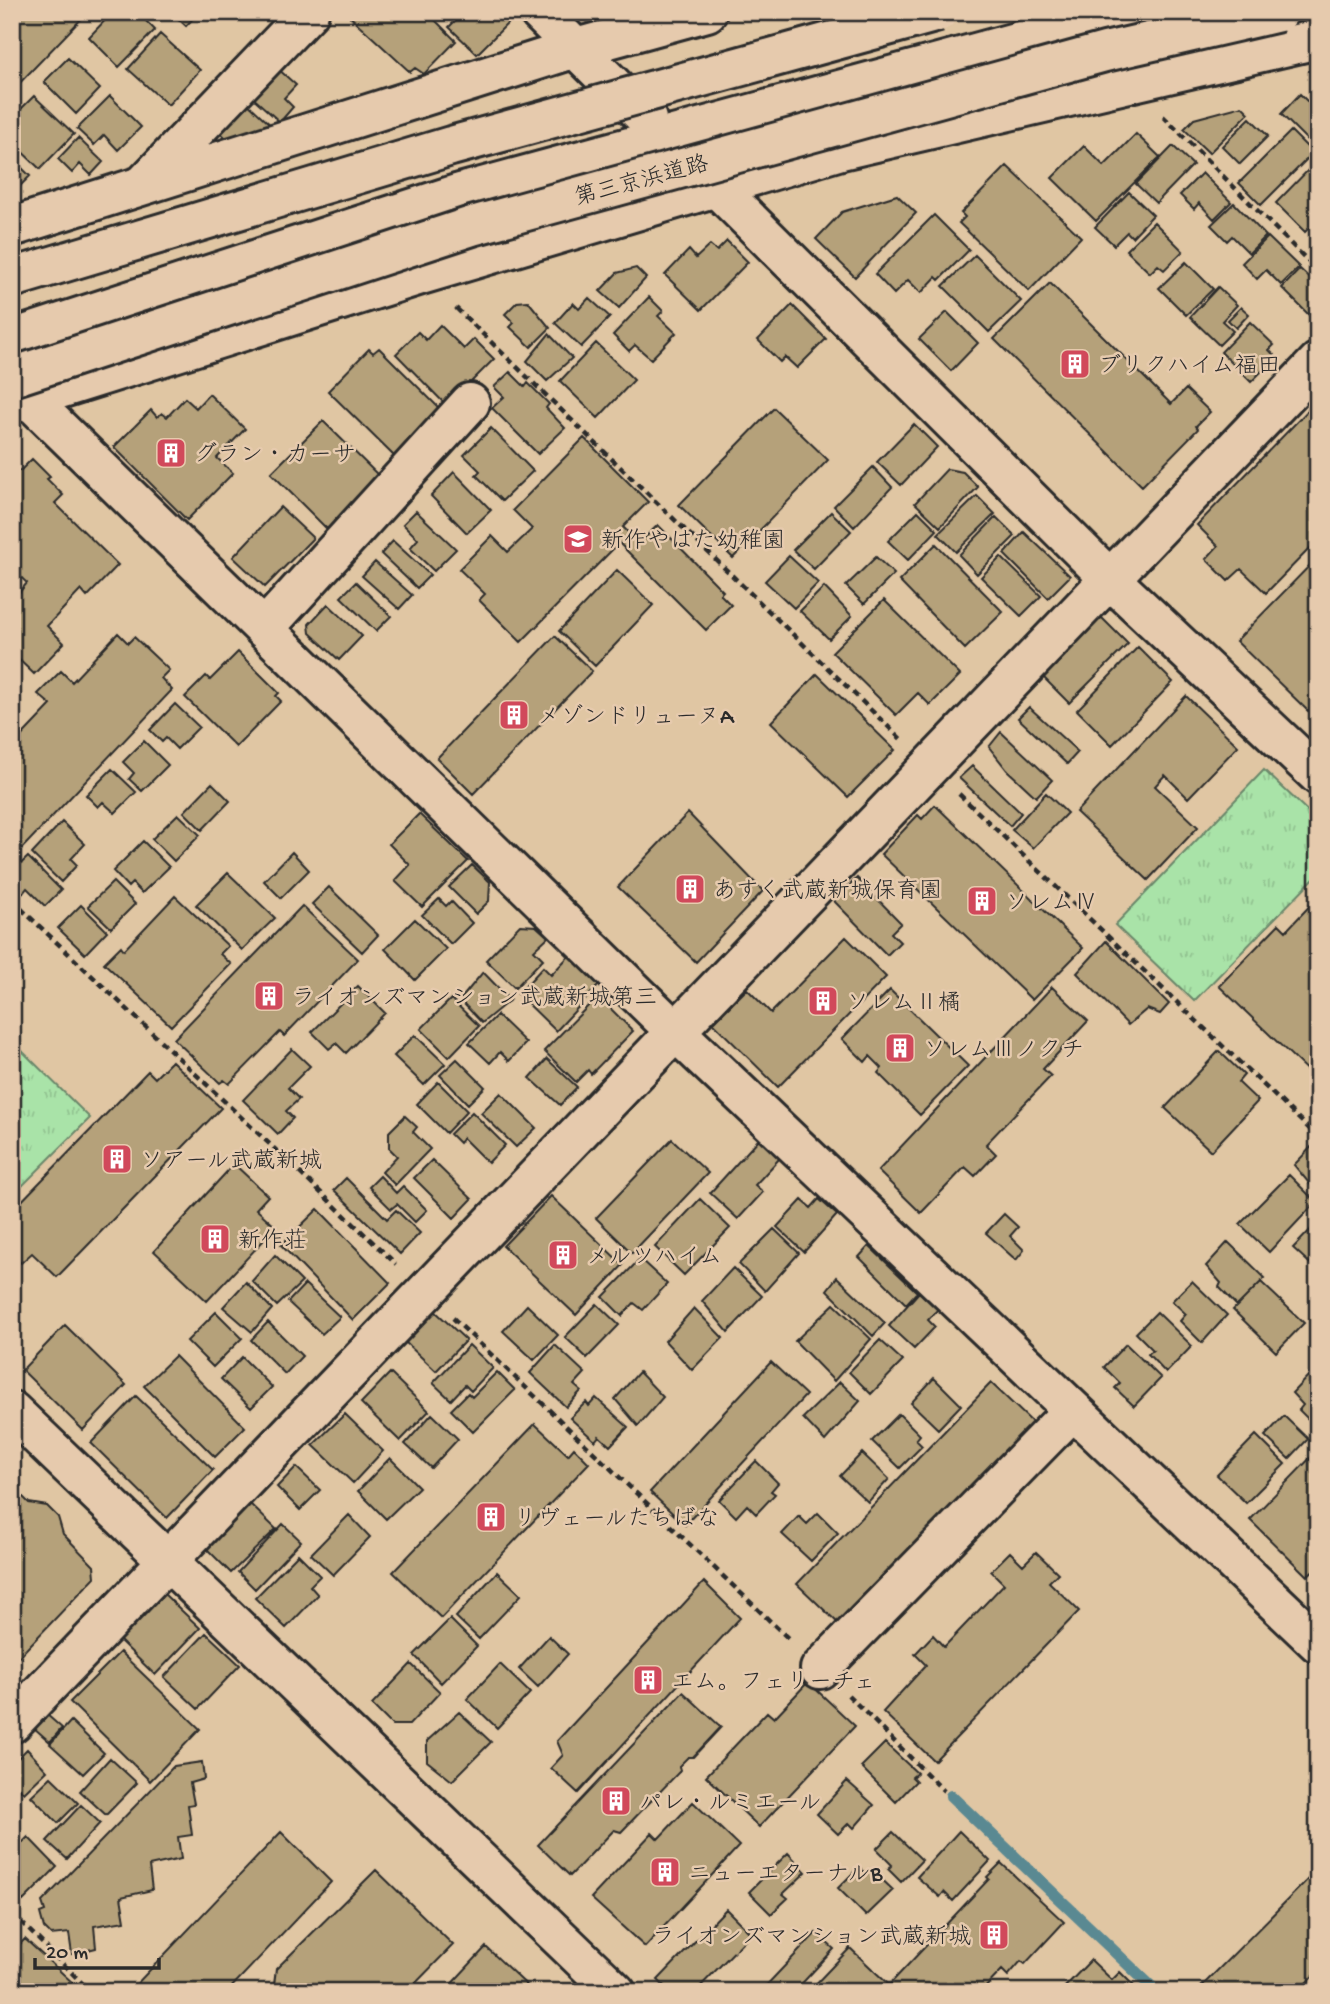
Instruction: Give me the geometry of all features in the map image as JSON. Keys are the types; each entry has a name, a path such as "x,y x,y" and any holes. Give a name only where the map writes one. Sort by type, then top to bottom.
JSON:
{"main road":[{"path":"144,184 309,12"},
{"path":"539,12 1110,579 1318,775"},
{"path":"12,227 576,48 707,12"},
{"path":"12,278 451,146 938,12"},
{"path":"12,339 460,193 655,126 1024,12"},
{"path":"12,312 453,173 1126,12"},
{"name":"第三京浜道路","path":"17,393 472,226 1105,52 1279,12"},
{"path":"17,393 841,150 1127,81 1318,39"},
{"path":"12,1723 1318,362"},
{"path":"17,393 264,629 676,1032 1318,1643"},
{"path":"264,629 470,403"},
{"path":"820,1670 1073,1410"},
{"path":"12,1412 616,1992"}],"path":[{"path":"1127,81 1318,271"},
{"path":"421,275 1318,1137"},
{"path":"12,900 426,1292 944,1791"},
{"path":"12,1913 91,1992"}],"green space":[{"path":"1264,770 1318,821 1318,874 1194,1001 1115,925"},
{"path":"12,1041 90,1118 12,1196"}],"building":[{"path":"12,12 88,12 12,91"},
{"path":"113,12 137,12 155,30 119,67 89,37"},
{"path":"171,12 199,12 186,26"},
{"path":"345,12 427,12 456,41 424,74 415,68 410,72"},
{"path":"446,12 500,12 509,22 477,54 449,27 455,21"},
{"path":"160,34 200,70 168,105 128,69"},
{"path":"68,58 100,89 76,114 44,82"},
{"path":"276,67 296,85 284,98 293,107 280,122 251,96"},
{"path":"1300,94 1318,112 1318,151 1281,114"},
{"path":"34,96 74,134 40,169 12,142 12,118"},
{"path":"110,96 141,127 118,150 104,135 94,145 77,129"},
{"path":"246,102 273,127 230,142 219,131"},
{"path":"1242,106 1249,113 1209,153 1184,129 1194,119"},
{"path":"1250,118 1268,136 1240,164 1222,146"},
{"path":"1291,131 1313,153 1261,205 1239,183"},
{"path":"1136,134 1160,157 1096,221 1052,178 1084,146 1104,166"},
{"path":"78,138 103,162 91,175 80,164 72,173 58,159"},
{"path":"1173,146 1193,165 1156,203 1136,184"},
{"path":"12,158 30,176 13,193 12,193"},
{"path":"1314,164 1318,167 1318,228 1314,232 1309,228 1305,232 1276,203"},
{"path":"1007,166 1081,237 1029,291 959,223 965,217 961,213"},
{"path":"1202,173 1231,202 1214,219 1199,203 1194,209 1180,195"},
{"path":"1129,192 1153,215 1132,237 1127,232 1114,245 1095,227"},
{"path":"897,195 916,213 855,277 816,239 842,212"},
{"path":"1234,203 1266,236 1249,253 1232,236 1227,241 1211,225"},
{"path":"934,215 969,250 939,280 936,277 921,293 908,280 894,294 875,274"},
{"path":"1154,222 1183,251 1164,270 1158,265 1150,273 1126,250"},
{"path":"1268,237 1299,267 1281,285 1266,270 1257,279 1242,263"},
{"path":"727,241 748,262 701,310 665,275 689,250 696,258 710,245 717,251"},
{"path":"975,255 1021,301 989,332 943,286"},
{"path":"1186,262 1213,289 1186,315 1159,288"},
{"path":"636,268 646,278 619,308 600,291 617,273"},
{"path":"1300,269 1318,286 1318,312 1312,318 1282,288"},
{"name":"ブリクハイム福田","path":"1050,283 1171,404 1186,389 1210,412 1196,426 1198,429 1142,486 994,339"},
{"path":"1218,287 1237,305 1222,321 1233,331 1219,345 1190,317"},
{"path":"649,297 663,311 658,316 676,333 651,359 635,345 629,351 613,335"},
{"path":"589,298 610,317 581,347 555,323 573,303 579,309"},
{"path":"528,301 550,328 531,347 510,327 514,323 505,314 517,302"},
{"path":"792,305 826,339 797,368 785,357 780,362 758,340"},
{"path":"1241,307 1249,314 1236,328 1228,320"},
{"path":"947,312 978,343 951,371 919,339"},
{"path":"1250,322 1274,345 1269,350 1276,357 1251,382 1221,352"},
{"path":"440,325 464,349 474,339 494,359 447,406 396,354 418,332 426,340"},
{"path":"549,334 572,358 547,381 527,361"},
{"path":"596,343 634,380 598,418 560,381"},
{"path":"379,348 443,412 397,459 328,391 369,349 373,353"},
{"path":"510,372 525,387 528,383 549,404 546,408 565,428 538,454 492,408 504,397 494,387"},
{"name":"グラン・カーサ","path":"209,394 245,429 217,458 233,473 187,520 114,447 151,410 157,417 162,413 167,417 185,398 196,408"},
{"path":"1318,400 1318,540 1266,593 1241,569 1228,581 1206,559 1218,546 1197,525"},
{"path":"774,408 828,460 733,558 679,505"},
{"path":"323,421 380,477 327,529 271,473"},
{"path":"914,424 937,447 901,485 877,462"},
{"path":"491,428 533,471 502,501 476,475 480,471 464,455"},
{"name":"新作やはた幼稚園","path":"584,438 648,502 623,527 639,543 658,525 723,591 720,594 731,605 706,630 619,543 521,642 479,600 485,594 459,569 492,536 508,552 532,529 513,510"},
{"path":"32,459 63,495 55,503 118,565 87,597 81,590 47,626 64,643 34,674 12,653 12,591 17,595 27,583 12,569 12,467 20,471"},
{"path":"873,467 892,487 854,527 834,506"},
{"path":"947,469 963,472 978,487 940,527 915,503"},
{"path":"454,472 491,510 467,533 431,496"},
{"path":"977,496 995,514 956,552 938,534"},
{"path":"280,507 313,538 265,587 233,557"},
{"path":"416,511 456,549 434,571 410,548 418,539 403,524"},
{"path":"918,511 937,530 908,560 888,541"},
{"path":"831,512 851,531 814,569 793,550"},
{"path":"996,517 1015,536 977,574 959,555"},
{"path":"1024,532 1070,576 1048,598 1004,554"},
{"path":"393,541 430,575 417,588 381,554"},
{"path":"936,544 1003,612 965,649 899,581"},
{"path":"789,556 818,583 794,608 765,581"},
{"path":"876,557 894,574 864,604 846,586"},
{"path":"1001,557 1041,596 1021,616 981,577"},
{"path":"1318,557 1318,700 1308,711 1236,641"},
{"path":"375,562 412,595 399,609 362,576"},
{"path":"617,570 653,605 595,666 559,631"},
{"path":"356,582 391,616 376,631 341,597"},
{"path":"824,587 852,616 829,639 800,611"},
{"path":"884,600 960,675 930,705 918,693 896,715 832,652"},
{"path":"328,604 362,636 339,660 310,633 309,624"},
{"path":"1101,617 1128,644 1069,703 1042,676"},
{"path":"118,633 128,643 134,637 169,670 161,678 172,690 12,859 12,746 51,705 38,694 61,671 72,682"},
{"name":"メゾンドリューヌA","path":"555,636 592,671 473,794 437,758"},
{"path":"1138,647 1173,682 1112,745 1077,710"},
{"path":"238,652 279,693 276,696 281,701 236,747 185,697 206,676 210,680"},
{"path":"817,674 895,750 848,797 771,722"},
{"path":"1186,696 1238,746 1188,798 1165,775 1155,786 1198,827 1148,880 1076,812"},
{"path":"175,704 199,727 177,749 166,738 162,742 150,730"},
{"path":"1029,707 1078,752 1067,764 1018,718"},
{"path":"1001,732 1052,780 1036,797 1007,770 989,747"},
{"path":"144,741 168,765 142,791 129,779 134,773 123,762"},
{"path":"972,766 1021,813 1010,826 959,778"},
{"path":"112,769 136,792 115,813 103,802 98,807 86,795"},
{"path":"212,783 230,801 202,830 184,812"},
{"path":"1046,793 1067,813 1033,848 1012,830"},
{"name":"ソレムⅣ","path":"935,805 1083,948 1032,1000 881,854 918,815 922,819"},
{"name":"あすく武蔵新城保育園","path":"688,813 763,891 696,962 618,887"},
{"path":"178,814 200,835 174,861 152,839"},
{"path":"419,814 468,861 422,907 395,881 410,865 389,844"},
{"path":"62,822 85,844 71,859 77,865 61,882 32,854"},
{"path":"143,841 169,867 142,893 132,883 128,887 113,871"},
{"path":"292,852 309,870 281,898 264,881"},
{"path":"28,857 61,890 45,906 27,888 23,893 12,883 12,872"},
{"path":"472,865 490,882 489,901 476,914 449,887"},
{"path":"228,873 275,918 242,950 196,905"},
{"path":"857,878 901,923 891,933 900,942 887,955 834,901"},
{"path":"113,882 135,904 111,928 88,906"},
{"path":"329,887 378,935 362,952 312,904"},
{"path":"175,896 228,946 220,954 231,964 171,1026 104,963 121,946 124,950"},
{"path":"1318,897 1318,1081 1219,986 1279,924 1286,931"},
{"path":"439,899 446,906 451,901 472,923 451,944 422,915"},
{"path":"81,905 107,931 85,954 58,928"},
{"name":"ライオンズマンション武蔵新城第三","path":"302,906 358,959 284,1036 280,1032 229,1084 224,1080 220,1083 174,1039"},
{"path":"415,919 446,949 415,980 385,949"},
{"path":"520,925 536,926 548,937 534,950 543,959 515,988 486,960"},
{"name":"ソレムⅡ橘","path":"846,937 886,977 778,1087 713,1023 747,989 771,1013"},
{"path":"1106,941 1169,1004 1160,1014 1147,1009 1128,1025 1077,973"},
{"path":"569,956 599,985 556,1031 518,994 543,967 551,975"},
{"path":"483,972 510,1000 482,1023 460,1000"},
{"path":"358,986 385,1013 346,1053 336,1043 329,1049 312,1032"},
{"path":"1052,987 1088,1021 1043,1069 1051,1076 986,1144 996,1154 975,1176 965,1167 921,1213 878,1171"},
{"name":"ソレムⅢノクチ","path":"890,990 968,1066 920,1115 878,1073 882,1068 870,1056 865,1062 842,1039"},
{"path":"598,996 633,1031 591,1074 588,1070 576,1082 544,1051"},
{"path":"451,999 479,1026 449,1057 421,1029"},
{"path":"497,1015 526,1043 509,1061 500,1052 490,1063 469,1043"},
{"path":"415,1035 445,1064 424,1085 394,1056"},
{"path":"292,1049 310,1066 288,1088 299,1099 286,1111 293,1118 278,1134 243,1100"},
{"path":"1219,1051 1244,1075 1238,1082 1258,1101 1211,1151 1165,1108"},
{"path":"457,1059 485,1087 468,1104 440,1075"},
{"path":"547,1059 577,1087 560,1105 530,1078"},
{"name":"ソアール武蔵新城","path":"172,1061 221,1108 57,1277 32,1253 21,1263 12,1255 12,1211 148,1071 155,1078"},
{"path":"438,1082 467,1111 446,1133 417,1104"},
{"path":"501,1093 536,1128 516,1147 481,1113"},
{"path":"472,1112 505,1145 488,1163 463,1138 459,1143 450,1134"},
{"path":"405,1116 417,1127 413,1132 430,1149 395,1185 382,1172 397,1156 389,1148 389,1132"},
{"path":"672,1139 708,1173 632,1253 596,1218"},
{"path":"759,1139 780,1158 755,1185 763,1192 738,1219 710,1193"},
{"path":"1318,1143 1318,1194 1294,1165"},
{"path":"432,1160 472,1199 454,1218 414,1178"},
{"name":"新作荘","path":"234,1164 268,1196 256,1209 276,1227 207,1301 154,1251"},
{"path":"1289,1175 1316,1202 1269,1252 1240,1224"},
{"path":"380,1176 396,1193 403,1186 427,1210 415,1222 397,1204 391,1209 369,1187"},
{"path":"346,1178 387,1219 396,1210 420,1233 400,1254 334,1190"},
{"name":"メルツハイム","path":"551,1196 623,1265 576,1315 503,1246"},
{"path":"700,1199 730,1228 684,1275 655,1247"},
{"path":"819,1199 837,1215 804,1252 777,1227 802,1200 811,1208"},
{"path":"318,1209 390,1283 353,1320 281,1245"},
{"path":"1004,1214 1018,1227 1010,1236 1024,1250 1016,1260 986,1233"},
{"path":"1318,1223 1318,1271 1293,1248"},
{"path":"774,1229 799,1253 765,1291 739,1264"},
{"path":"1228,1242 1265,1278 1237,1306 1219,1287 1221,1283 1206,1266"},
{"path":"869,1246 917,1292 906,1304 859,1257"},
{"path":"275,1255 302,1282 277,1306 252,1281"},
{"path":"640,1259 667,1284 643,1310 634,1303 622,1316 603,1297"},
{"path":"733,1268 762,1296 728,1332 702,1301"},
{"path":"837,1277 885,1323 873,1336 827,1290"},
{"path":"1192,1281 1227,1315 1202,1343 1180,1321 1186,1314 1172,1301"},
{"path":"246,1282 272,1309 252,1332 223,1307"},
{"path":"1261,1282 1304,1323 1276,1352 1233,1310"},
{"path":"305,1284 340,1317 322,1334 288,1302"},
{"path":"919,1292 938,1309 928,1320 935,1327 914,1349 889,1326"},
{"path":"597,1304 619,1325 587,1358 565,1337"},
{"path":"834,1304 871,1339 834,1381 795,1341"},
{"path":"527,1305 558,1335 534,1360 503,1331"},
{"path":"694,1308 723,1338 692,1370 665,1341"},
{"path":"435,1311 466,1340 436,1371 405,1342"},
{"path":"216,1312 242,1338 213,1367 187,1341"},
{"path":"1157,1312 1192,1346 1166,1373 1148,1354 1153,1350 1136,1333"},
{"path":"268,1322 302,1356 285,1374 251,1340"},
{"path":"65,1325 126,1385 83,1430 22,1370"},
{"path":"880,1340 903,1361 871,1394 849,1372"},
{"path":"1126,1344 1161,1378 1134,1406 1115,1388 1120,1383 1104,1367"},
{"path":"469,1345 493,1368 471,1391 465,1385 451,1400 433,1383"},
{"path":"555,1345 585,1373 574,1385 581,1391 566,1407 530,1373"},
{"path":"175,1356 245,1427 215,1457 144,1386"},
{"path":"242,1357 272,1387 251,1408 221,1379"},
{"path":"771,1362 806,1395 685,1525 650,1492"},
{"path":"497,1372 515,1390 473,1432 451,1410 468,1393 472,1397"},
{"path":"639,1372 663,1397 638,1426 615,1399"},
{"path":"390,1373 429,1411 400,1441 361,1403"},
{"path":"1310,1374 1318,1381 1317,1428 1299,1410 1303,1405 1292,1393"},
{"path":"934,1378 961,1405 938,1429 911,1403"},
{"path":"840,1382 860,1401 825,1441 803,1418"},
{"path":"991,1383 1034,1424 840,1625 797,1584"},
{"path":"136,1396 213,1470 167,1518 91,1443"},
{"path":"596,1398 628,1427 610,1446 599,1436 595,1441 570,1418 586,1402 589,1406"},
{"path":"345,1414 383,1451 353,1483 313,1445"},
{"path":"432,1414 458,1439 431,1468 405,1444"},
{"path":"899,1414 920,1435 916,1440 922,1446 900,1468 872,1441"},
{"path":"1284,1416 1308,1439 1289,1459 1265,1436"},
{"name":"リヴェールたちばな","path":"535,1424 568,1455 574,1448 589,1463 441,1618 393,1572"},
{"path":"1256,1435 1285,1464 1246,1503 1217,1475"},
{"path":"1318,1450 1318,1566 1307,1576 1250,1520"},
{"path":"862,1453 889,1479 868,1502 840,1476"},
{"path":"390,1458 419,1487 386,1519 358,1491"},
{"path":"756,1461 778,1483 771,1491 775,1494 756,1514 747,1505 736,1517 719,1500"},
{"path":"296,1467 320,1490 300,1510 277,1487"},
{"path":"12,1486 29,1503 47,1506 58,1517 63,1534 94,1566 95,1577 12,1664"},
{"path":"248,1502 276,1529 231,1573 204,1546"},
{"path":"818,1513 838,1533 811,1561 782,1534 799,1516 807,1524"},
{"path":"349,1515 370,1537 333,1575 311,1554"},
{"path":"283,1524 301,1541 255,1589 238,1572"},
{"path":"1010,1552 1023,1565 1036,1552 1058,1573 1049,1582 1079,1611 934,1761 883,1712 926,1665 915,1654 933,1635 944,1647 1004,1584 991,1571"},
{"path":"298,1554 320,1576 310,1586 318,1595 286,1628 255,1598"},
{"path":"497,1572 521,1595 479,1639 456,1617"},
{"name":"エム。フェリーチェ","path":"704,1582 740,1618 578,1793 551,1768 563,1755 557,1741"},
{"path":"163,1593 200,1628 155,1675 118,1639"},
{"path":"450,1619 477,1646 441,1683 414,1655"},
{"path":"206,1633 240,1665 198,1709 164,1677"},
{"path":"549,1636 568,1654 538,1687 519,1669"},
{"path":"120,1652 200,1729 150,1781 70,1702"},
{"path":"411,1664 440,1692 409,1725 392,1725 372,1705"},
{"path":"500,1664 530,1693 497,1728 467,1699"},
{"path":"808,1682 855,1726 759,1827 706,1776 767,1712 774,1718"},
{"name":"パレ・ルミエール","path":"683,1692 721,1727 693,1757 688,1757 679,1766 680,1771 621,1832 614,1830 570,1876 538,1845"},
{"path":"459,1712 491,1742 452,1781 427,1761 427,1741"},
{"path":"46,1714 62,1728 50,1742 34,1728"},
{"path":"71,1721 104,1753 83,1774 50,1744"},
{"path":"885,1743 917,1773 912,1777 916,1781 896,1802 861,1767"},
{"path":"27,1749 47,1771 24,1793 12,1781 12,1764"},
{"path":"110,1758 137,1783 106,1815 80,1791"},
{"path":"202,1762 204,1779 190,1783 194,1804 188,1805 192,1835 178,1837 181,1859 149,1866 152,1890 121,1897 125,1921 94,1926 96,1948 72,1954 69,1933 51,1935 44,1928 40,1913 45,1911 42,1902 174,1766"},
{"path":"51,1777 78,1803 58,1823 31,1796"},
{"path":"847,1781 874,1805 854,1828 849,1823 838,1834 817,1814"},
{"name":"ニューエターナルB","path":"693,1802 739,1846 645,1947 591,1898 652,1833 658,1839"},
{"path":"81,1805 100,1823 67,1859 47,1841"},
{"path":"959,1831 990,1861 953,1901 944,1892 940,1897 917,1877"},
{"path":"281,1832 331,1882 227,1992 129,1992"},
{"path":"893,1832 922,1860 901,1882 888,1869 892,1865 876,1849"},
{"path":"28,1837 57,1867 23,1901 12,1890 12,1853"},
{"path":"788,1853 806,1872 783,1894 788,1898 771,1914 749,1892"},
{"name":"ライオンズマンション武蔵新城","path":"1001,1863 1064,1922 1025,1964 1021,1961 1008,1976 1002,1970 981,1992 808,1992 850,1948 889,1985"},
{"path":"859,1867 866,1874 871,1869 893,1890 866,1916 838,1888"},
{"path":"1318,1869 1318,1971 1297,1992 1196,1992"},
{"path":"376,1870 453,1945 407,1992 273,1992 276,1969"},
{"path":"726,1909 751,1934 695,1992 670,1992 658,1980"},
{"path":"816,1933 834,1949 794,1992 760,1992"},
{"path":"25,1939 73,1983 65,1992 12,1992 12,1952"},
{"path":"486,1947 534,1992 444,1992"},
{"path":"1091,1960 1112,1980 1120,1972 1140,1992 1060,1992"}],"waterway":[{"path":"951,1796 1157,1992"}],"place":[{"name":"ブリクハイム福田","path":"1075,364"},
{"name":"グラン・カーサ","path":"171,453"},
{"name":"新作やはた幼稚園","path":"578,539"},
{"name":"メゾンドリューヌA","path":"514,715"},
{"name":"あすく武蔵新城保育園","path":"690,889"},
{"name":"ソレムⅣ","path":"982,901"},
{"name":"ライオンズマンション武蔵新城第三","path":"269,996"},
{"name":"ソレムⅡ橘","path":"823,1001"},
{"name":"ソレムⅢノクチ","path":"900,1048"},
{"name":"ソアール武蔵新城","path":"117,1159"},
{"name":"新作荘","path":"215,1239"},
{"name":"メルツハイム","path":"563,1255"},
{"name":"リヴェールたちばな","path":"491,1517"},
{"name":"エム。フェリーチェ","path":"648,1680"},
{"name":"パレ・ルミエール","path":"616,1801"},
{"name":"ニューエターナルB","path":"665,1872"},
{"name":"ライオンズマンション武蔵新城","path":"994,1935"}]}
